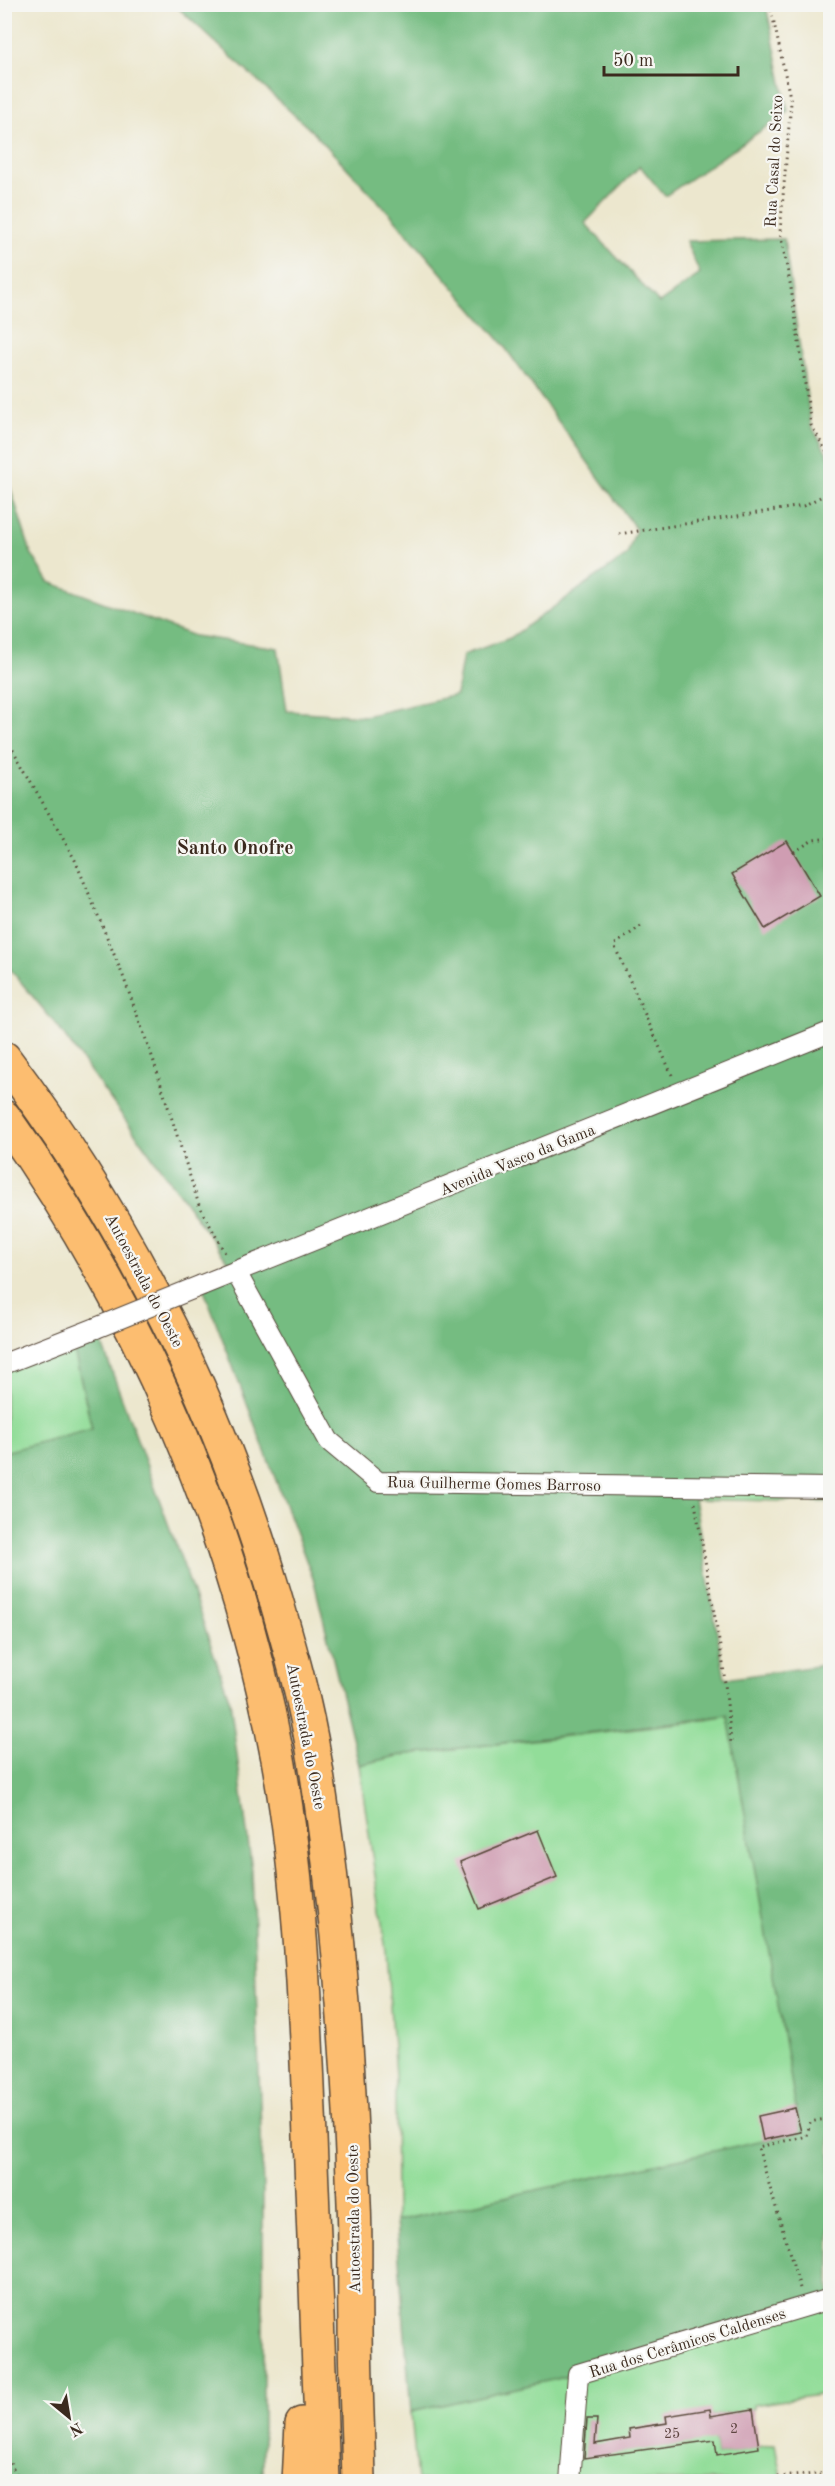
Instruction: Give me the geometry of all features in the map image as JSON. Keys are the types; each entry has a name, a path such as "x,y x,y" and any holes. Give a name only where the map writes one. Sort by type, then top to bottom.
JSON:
{"highway":[{"name":"Autoestrada do Oeste","path":"4,1058 79,1162 149,1282 206,1399 262,1552 299,1686 314,1758 330,1871 348,2090 356,2248 355,2322 359,2481"},
{"name":"Autoestrada do Oeste","path":"4,1117 69,1214 141,1345 197,1471 223,1544 244,1617 276,1750 300,1923 306,2015 323,2481"},
{"path":"298,2481 303,2401 300,2241 312,2187"},
{"path":"356,2248 369,2330 374,2413 382,2481"}],"street":[{"name":"Avenida Vasco da Gama","path":"4,1364 831,1032"},
{"name":"Rua Guilherme Gomes Barroso","path":"236,1272 329,1441 378,1482 831,1488"},
{"name":"Rua dos Cerâmicos Caldenses","path":"570,2481 578,2374 831,2299"}],"path":[{"name":"Rua Casal do Seixo","path":"770,4 791,102 780,232 791,288 811,425 831,458"},
{"path":"619,534 803,506 831,492"},
{"path":"4,734 75,860 123,976 153,1059 200,1205 236,1272"},
{"path":"794,852 813,840 831,838"},
{"path":"641,926 614,945 681,1093"},
{"path":"692,1486 723,1664 731,1742"},
{"path":"805,2306 758,2148 807,2136 810,2122 831,2118"},
{"path":"4,2452 21,2481"},
{"path":"718,2481 831,2474"}],"green space":[{"path":"175,5 766,5 788,112 665,196 640,166 585,223 659,303 700,274 686,241 784,239 811,425 830,458 830,1488 692,1487 725,1679 830,1664 830,2299 578,2374 411,2412 396,2221 800,2132 728,1716 401,1755 359,1765 314,1581 202,1285 235,1271 58,1027 5,963 4,468 31,553 49,582 194,636 278,648 287,711 365,716 456,695 463,655 510,638 627,555 636,529 501,342 393,217 316,135"},
{"path":"96,1328 183,1564 230,1701 252,1871 263,2190 263,2481 5,2482 5,1452 92,1428 71,1337"},
{"path":"71,1337 92,1428 5,1452 5,1364"},
{"path":"687,1486 830,1488 830,1502 690,1499"},
{"path":"728,1716 801,2132 396,2221 395,2075 386,1951 359,1765 401,1755"},
{"path":"830,2299 830,2393 753,2405 753,2409 711,2416 717,2455 775,2444 781,2477 792,2476 793,2481 417,2481 411,2412 578,2374"}],"building":[{"path":"787,841 820,896 765,929 732,874"},
{"path":"538,1830 557,1877 479,1909 460,1862"},
{"path":"795,2108 801,2132 763,2140 758,2116"},
{"path":"710,2409 711,2416 753,2409 759,2448 717,2455 715,2440 584,2458 587,2419 597,2419 595,2444 630,2438 629,2429 667,2423 666,2416"}],"district":[{"name":"Santo Onofre","path":"235,847"}]}
